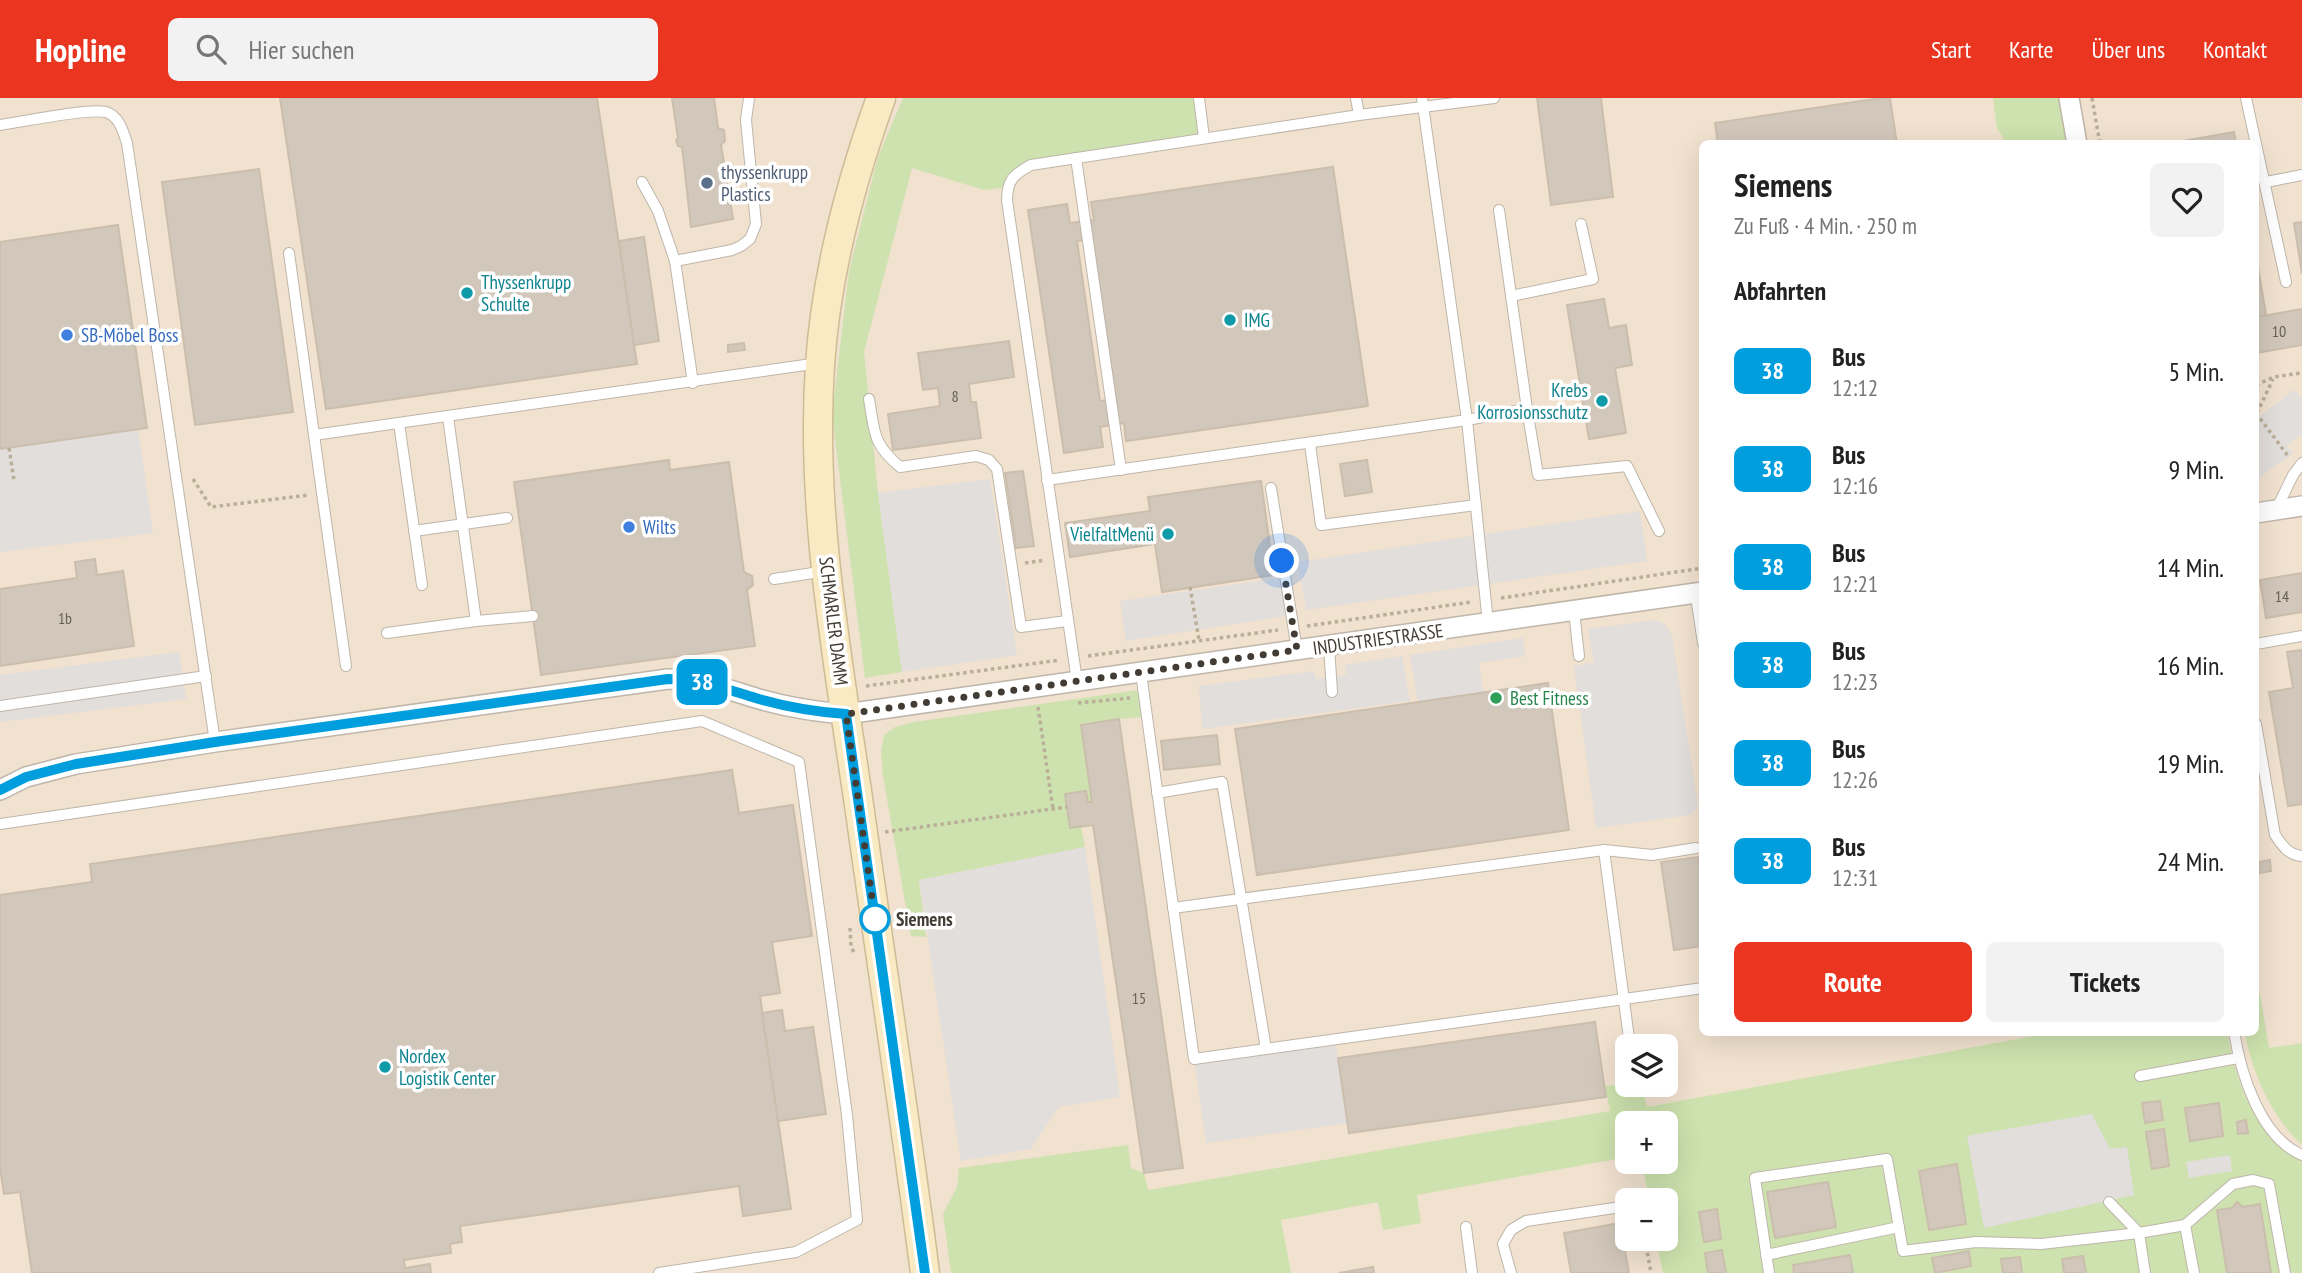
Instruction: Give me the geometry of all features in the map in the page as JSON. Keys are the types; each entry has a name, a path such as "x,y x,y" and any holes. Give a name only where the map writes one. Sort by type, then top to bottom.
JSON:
{"street":[{"name":"SCHMARLER DAMM","path":"881,98 861,154 843,219 831,283 820,363 818,476 844,702 925,1273"},
{"path":"2069,98 2076,140"},
{"path":"2259,513 2302,506"},
{"name":"INDUSTRIESTRASSE","path":"0,790 26,777 52,769 215,742 668,679 701,682 763,700 822,712 844,702 1035,687 1574,611 1699,598"}],"lane":[{"path":"675,261 732,250 750,239 756,224 746,120 749,98"},
{"path":"1199,98 1204,138"},
{"path":"1356,98 1359,115"},
{"path":"1077,681 1007,200 1007,187 1017,173 1031,165 1423,103 1494,98"},
{"path":"2246,98 2256,140"},
{"path":"1423,103 1467,420 1488,624"},
{"path":"0,125 107,112 119,122 127,143 215,742"},
{"path":"2259,153 2286,282"},
{"path":"1076,158 1121,470"},
{"path":"2266,182 2302,175"},
{"path":"642,182 657,211 675,261 692,383"},
{"path":"1499,210 1538,475 1627,466 1659,531"},
{"path":"1511,296 1592,279 1581,224"},
{"path":"289,253 346,666"},
{"path":"314,435 820,363"},
{"path":"869,399 876,441 885,454 900,467 976,456 989,460 997,469 1021,628 1067,621"},
{"path":"1048,480 1310,444 1527,409"},
{"path":"448,417 477,621"},
{"path":"399,423 422,585"},
{"path":"1310,444 1321,525 1476,505"},
{"path":"2276,510 2300,466"},
{"path":"1271,488 1297,650"},
{"path":"414,531 507,518"},
{"path":"774,579 827,571"},
{"path":"1574,611 1580,656"},
{"path":"387,633 533,616"},
{"path":"2259,644 2302,636"},
{"path":"1329,646 1332,692"},
{"path":"1141,673 1194,1059 1699,989"},
{"path":"0,706 206,676"},
{"path":"0,824 702,720 799,762 847,1115 857,1220 796,1252 659,1273"},
{"path":"2259,742 2275,835 2294,855 2302,856"},
{"path":"1157,793 1222,782 1266,1049"},
{"path":"1173,908 1604,850 1652,855 1696,848"},
{"path":"1604,850 1628,1034"},
{"path":"2235,1036 2238,1058 2260,1114 2278,1137 2302,1155"},
{"path":"2140,1076 2238,1058"},
{"path":"1769,1273 1755,1178 1886,1158 1903,1251 1976,1242 2040,1244 2185,1225 2233,1184 2253,1180 2269,1184 2285,1273"},
{"path":"2109,1202 2139,1233 2145,1273"},
{"path":"1511,1273 1503,1244 1511,1230 1526,1221 1615,1208"},
{"path":"2185,1225 2194,1273"},
{"path":"1466,1227 1472,1273"},
{"path":"1766,1255 1899,1227"}],"path":[{"path":"2092,98 2099,140"},
{"path":"2259,384 2274,377 2302,373"},
{"path":"2259,407 2274,377"},
{"path":"2259,417 2300,466"},
{"path":"9,447 14,480"},
{"path":"191,476 211,507 323,494"},
{"path":"1011,565 1058,558"},
{"path":"844,702 1073,658 1699,569"},
{"path":"1191,587 1199,640"},
{"path":"1035,687 1053,808"},
{"path":"879,833 1067,807"},
{"path":"1647,1251 1651,1273"}],"shaded area":[{"path":"0,98 2302,98 2302,1273 0,1273"},
{"path":"2294,390 2302,399 2302,434 2287,446 2294,453 2259,478 2259,417"},
{"path":"138,429 153,533 0,552 0,449"},
{"path":"990,479 1017,655 902,672 878,493"},
{"path":"1640,511 1647,561 1306,610 1298,562"},
{"path":"1280,578 1286,616 1126,641 1120,601"},
{"path":"1655,620 1665,624 1672,636 1698,807 1690,815 1596,828 1574,666 1594,662 1588,629"},
{"path":"1523,638 1525,656 1479,663 1483,693 1418,702 1410,655"},
{"path":"179,652 186,699 0,722 0,675"},
{"path":"1402,656 1410,701 1202,729 1199,686 1314,671 1316,679 1346,675 1345,665"},
{"path":"1085,847 1120,1097 1059,1107 1031,1149 961,1161 919,880"},
{"path":"1335,1039 1348,1123 1206,1143 1194,1059"},
{"path":"2092,1114 2110,1149 2127,1147 2134,1195 1984,1228 1967,1136"},
{"path":"2230,1155 2232,1171 2189,1178 2186,1162"}],"green space":[{"path":"903,98 1199,98 1204,138 1031,165 1007,187 984,190 912,168 864,352 878,493 902,672 865,678 832,415 849,271 878,157"},
{"path":"1993,98 2061,98 2068,140 2004,140 1997,128"},
{"path":"1138,690 1142,717 1119,719 1092,802 1088,802 1086,791 1065,794 1070,828 1081,827 1085,847 919,880 926,937 911,936 883,776 881,752 884,735 895,727 914,722"},
{"path":"2259,994 2269,1048 2302,1043 2302,1145 2281,1121 2265,1094 2248,1048 2246,1036 2259,1036"},
{"path":"2034,1036 2228,1036 2242,1089 2259,1122 2271,1137 2302,1162 2302,1273 1663,1273 1658,1251 1678,1251 1678,1188 1647,1188 1644,1174 1678,1174 1678,1111 1615,1111 1615,1159 1417,1195 1421,1223 1383,1230 1378,1202 1281,1220 1291,1273 951,1273 943,1214 957,1187 959,1168 1128,1145 1131,1168 1144,1173 1148,1190 1610,1111 1605,1086 1615,1085 1615,1097 1645,1097 1647,1107"}],"building":[{"name":"Thyssenkrupp Schulte","path":"280,98 597,98 637,364 326,409"},
{"name":"thyssenkrupp Plastics","path":"672,98 714,98 718,128 724,130 725,141 721,145 733,219 691,227 682,147 678,146 676,140 678,138"},
{"path":"1537,98 1601,98 1613,197 1551,205"},
{"path":"1890,98 1896,140 1717,140 1715,123"},
{"path":"2234,132 2235,140 2189,140"},
{"name":"IMG","path":"1333,167 1368,406 1126,441 1124,423 1100,427 1103,447 1064,453 1028,210 1067,204 1070,223 1094,220 1091,202","holes":["1092,239 1116,399 1100,401 1077,241"]},
{"path":"259,169 293,412 195,425 162,182"},
{"path":"2302,222 2302,274 2294,223"},
{"name":"SB-Möbel Boss","path":"118,225 147,428 0,449 0,242"},
{"path":"644,237 659,341 634,345 619,241"},
{"path":"2259,273 2266,315 2259,316"},
{"name":"Krebs Korrosionsschutz","path":"1604,299 1609,328 1626,325 1632,365 1615,368 1626,433 1589,439 1567,305"},
{"path":"2302,309 2302,345 2259,352 2259,316"},
{"path":"1009,341 1014,377 969,384 971,402 976,402 981,438 893,450 888,414 940,406 938,388 923,390 918,353"},
{"path":"744,343 745,350 728,352 728,345"},
{"name":"Wilts","path":"669,460 670,470 729,462 744,572 752,576 753,585 747,590 755,646 541,675 514,482"},
{"path":"1367,460 1372,492 1345,496 1340,464"},
{"path":"1023,471 1034,546 1016,548 1005,473"},
{"name":"VielfaltMenü","path":"1261,481 1274,575 1162,592 1155,544 1070,557 1065,523 1150,511 1148,497"},
{"path":"95,559 97,575 123,571 134,646 0,666 0,589 77,578 75,562"},
{"path":"2302,573 2302,612 2266,618 2260,580"},
{"path":"2302,650 2302,804 2288,806 2269,692 2293,688 2287,652"},
{"path":"1548,683 1569,830 1257,875 1235,729"},
{"path":"1119,719 1183,1168 1144,1173 1093,825 1070,828 1065,794 1086,791 1088,802 1092,802 1081,725"},
{"path":"1217,735 1220,764 1164,770 1161,741"},
{"name":"Nordex Logistik Center","path":"732,770 739,813 793,805 812,936 772,942 780,993 760,996 791,1209 743,1216 739,1186 460,1226 462,1242 450,1244 451,1253 404,1260 405,1268 430,1264 431,1273 32,1273 20,1192 4,1194 0,1168 0,895 92,882 90,864"},
{"path":"1698,857 1699,947 1674,950 1661,862"},
{"path":"2270,860 2271,871 2260,873 2259,862"},
{"path":"782,1010 785,1031 813,1027 826,1114 778,1121 762,1013"},
{"path":"1595,1022 1606,1097 1349,1133 1338,1058"},
{"path":"2160,1101 2163,1120 2145,1123 2142,1103"},
{"path":"2219,1103 2223,1136 2190,1141 2185,1108"},
{"path":"2246,1120 2248,1133 2238,1134 2237,1122"},
{"path":"2164,1129 2169,1166 2152,1169 2146,1132"},
{"path":"1957,1164 1966,1224 1929,1230 1919,1171"},
{"path":"1828,1182 1836,1227 1775,1238 1767,1192"},
{"path":"2237,1202 2243,1207 2260,1204 2271,1273 2227,1273 2217,1210 2232,1208"},
{"path":"1717,1209 1721,1239 1704,1242 1699,1212"},
{"path":"1615,1224 1615,1251 1625,1251 1629,1273 1571,1273 1564,1233"},
{"path":"1722,1250 1726,1273 1708,1273 1705,1253"},
{"path":"1969,1251 1971,1266 1935,1273 1932,1258"},
{"path":"1850,1255 1853,1273 1794,1273 1793,1265"},
{"path":"2083,1256 2086,1273 2064,1273 2062,1259"},
{"path":"2020,1257 2022,1273 2003,1273 2001,1259"},
{"path":"1373,1267 1374,1273 1339,1273"}],"bus line":[{"name":"38","path":"0,790 26,777 76,764 668,679 701,682 763,700 846,714 925,1273"}],"place":[{"name":"thyssenkrupp Plastics","path":"707,183"},
{"name":"Thyssenkrupp Schulte","path":"467,293"},
{"name":"IMG","path":"1230,320"},
{"name":"SB-Möbel Boss","path":"67,335"},
{"name":"Krebs Korrosionsschutz","path":"1602,401"},
{"name":"Wilts","path":"629,527"},
{"name":"VielfaltMenü","path":"1168,534"},
{"name":"Best Fitness","path":"1496,698"},
{"name":"Siemens","path":"875,919"},
{"name":"Nordex Logistik Center","path":"385,1067"}],"route":[{"path":"875,919 876,926 846,714 1297,650 1282,561"}]}
